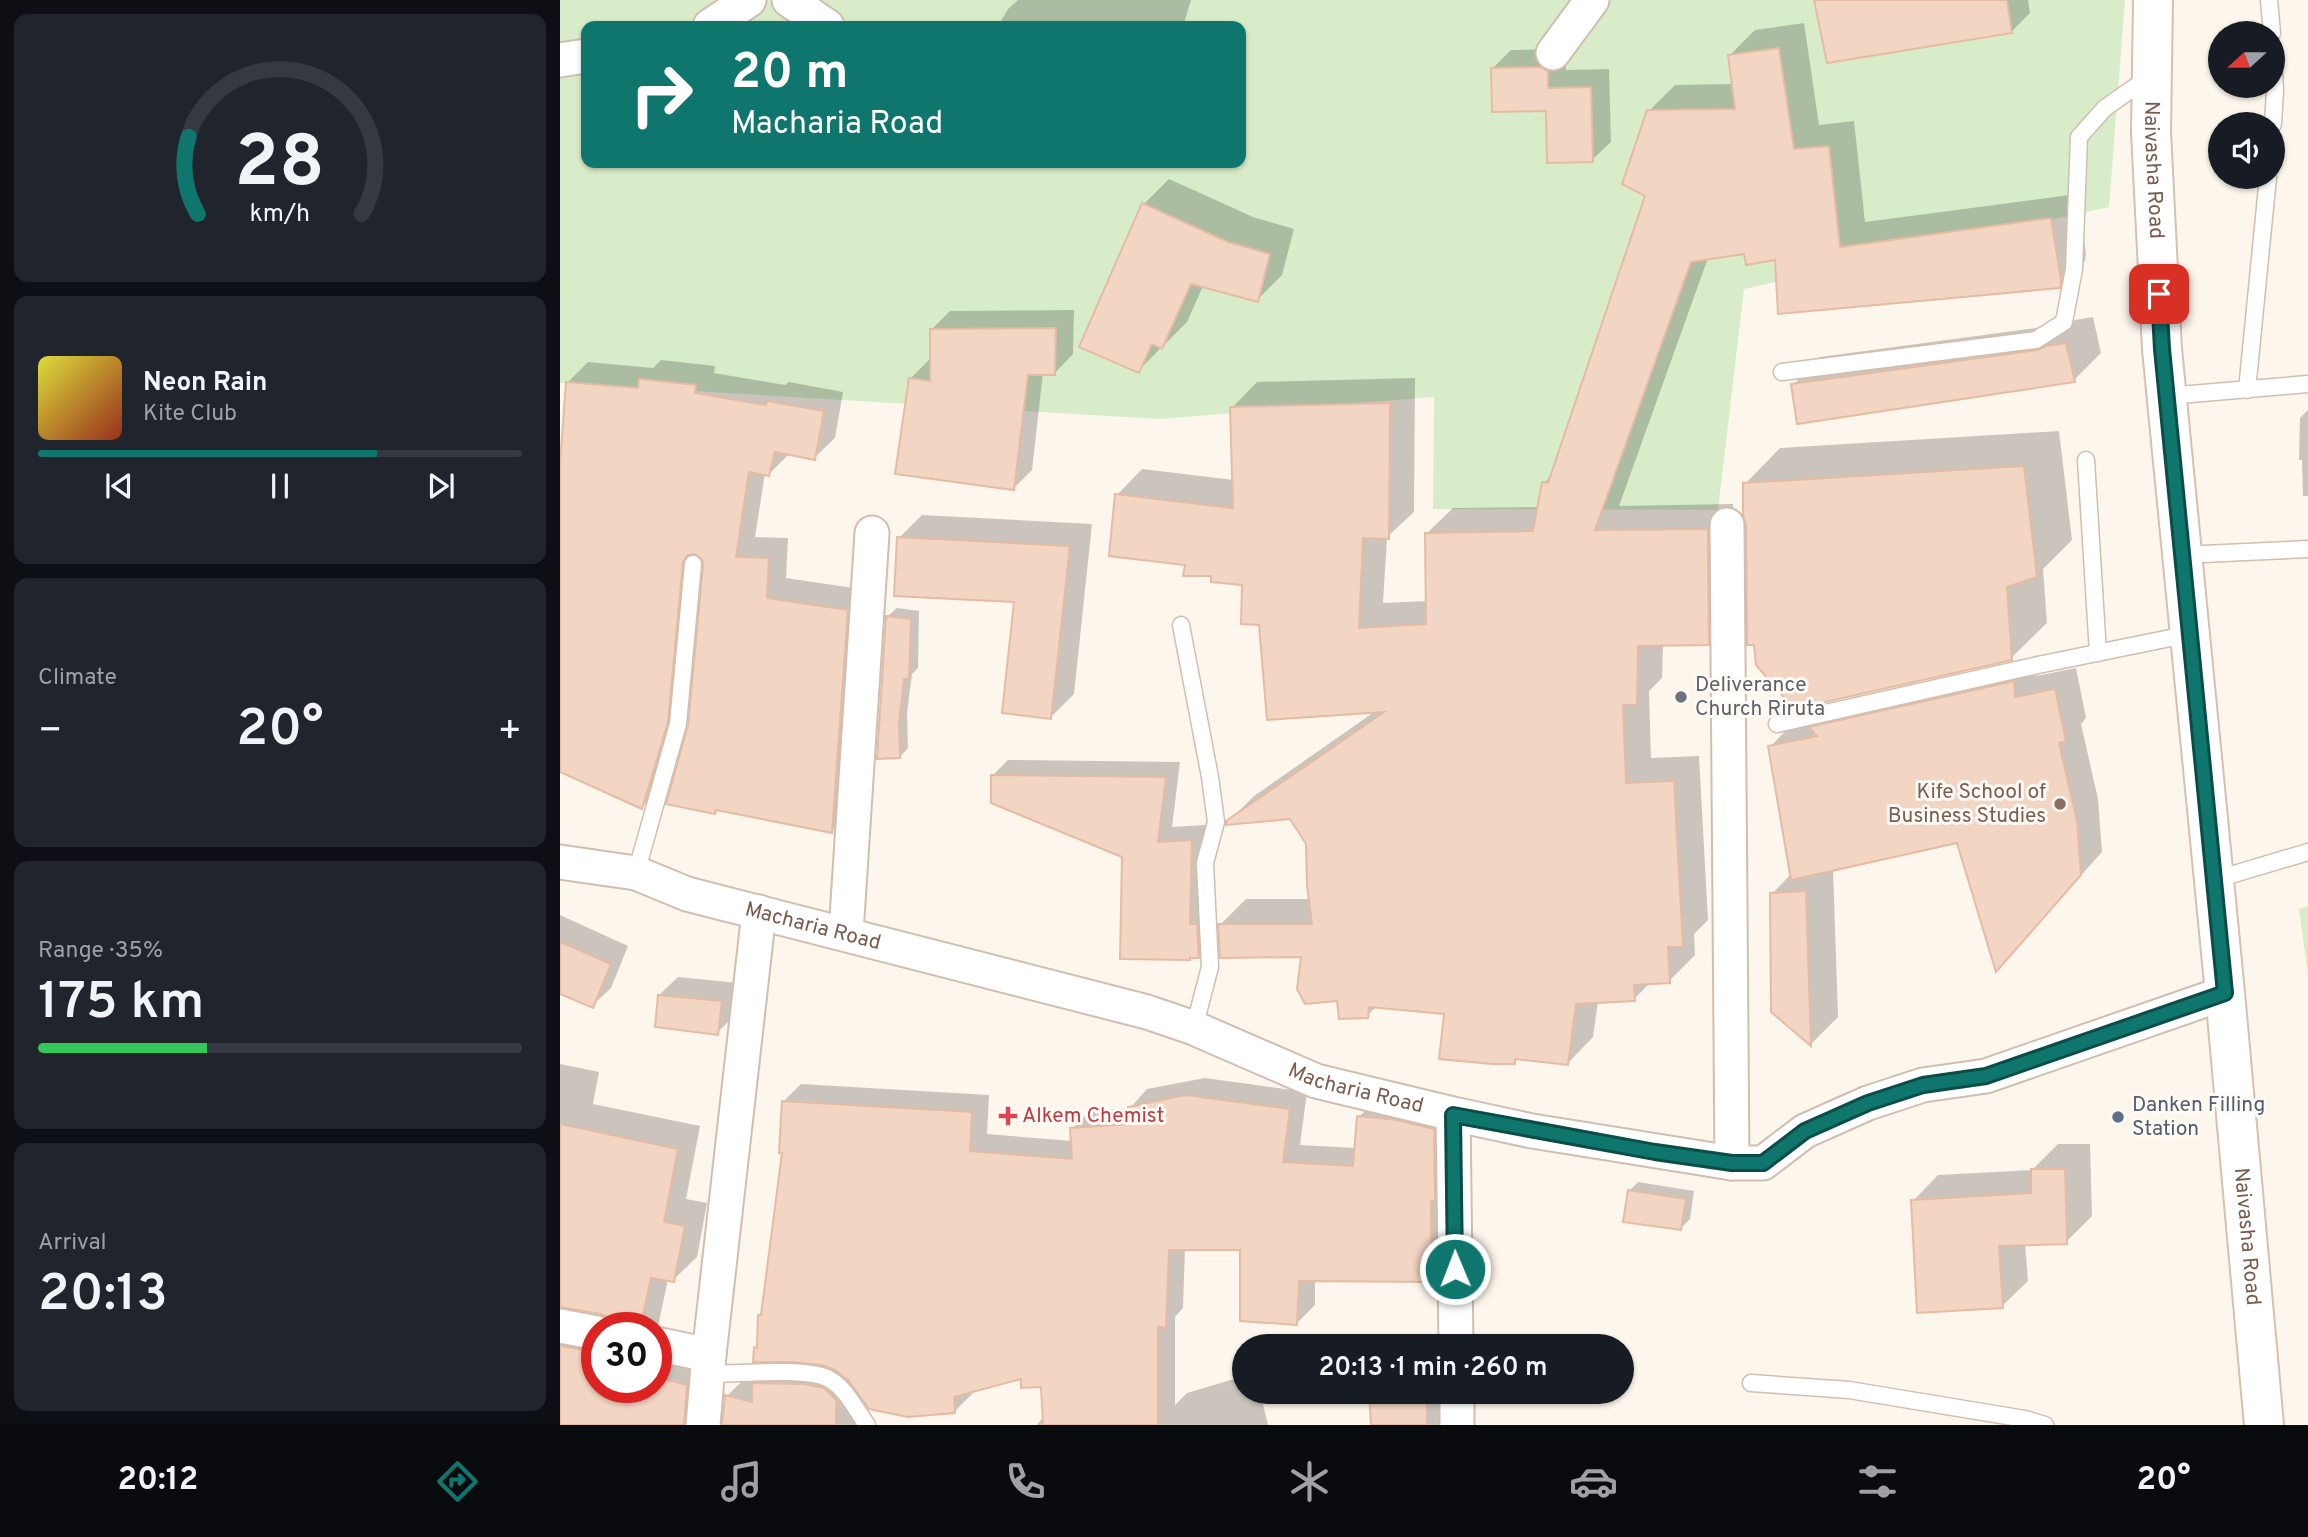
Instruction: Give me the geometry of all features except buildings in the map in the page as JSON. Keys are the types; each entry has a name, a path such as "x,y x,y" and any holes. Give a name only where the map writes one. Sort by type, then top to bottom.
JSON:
{"main road":[{"name":"Naivasha Road","path":"2153,0 2151,132 2162,349 2264,1425"}],"street":[{"path":"718,21 749,0"},
{"path":"789,0 820,21"},
{"path":"1553,53 1592,0"},
{"path":"560,60 581,57"},
{"path":"1727,525 1732,1163"},
{"path":"846,933 872,533"},
{"name":"Macharia Road","path":"560,862 636,873 687,894 1147,1012 1194,1028 1315,1081 1453,1115 1641,1150 1732,1163 1763,1163 1805,1131 1868,1103 1923,1085 1986,1076 2225,993"},
{"path":"703,1425 759,912"},
{"path":"1453,1115 1456,1334"},
{"path":"560,1326 581,1330"},
{"path":"672,1350 708,1364"},
{"path":"1457,1404 1457,1425"}],"lane":[{"path":"2269,0 2271,21"},
{"path":"1782,372 2036,340 2064,322 2074,269 2079,137 2105,108 2151,75"},
{"path":"2247,390 2267,189"},
{"path":"2167,396 2308,384"},
{"path":"2086,460 2098,653"},
{"path":"2183,555 2308,549"},
{"path":"636,873 678,724 692,564"},
{"path":"1181,625 1216,822 1205,863 1210,967 1194,1028"},
{"path":"1777,724 2190,634"},
{"path":"2214,880 2308,852"},
{"path":"708,1364 827,1378 841,1388 867,1425"},
{"path":"1751,1383 1849,1390 2025,1419 2045,1425"}],"green space":[{"path":"560,0 2125,0 2109,207 1744,289 1718,510 1433,509 1434,397 1159,419 560,383"},
{"path":"2308,906 2308,975 2299,909"}],"place":[{"name":"Deliverance Church Riruta","path":"1681,697"},
{"name":"Kife School of Business Studies","path":"2060,804"},
{"name":"Alkem Chemist","path":"1008,1116"},
{"name":"Danken Filling Station","path":"2118,1117"}],"route":[{"path":"1455,1269 1453,1115 1655,1152 1732,1163 1763,1163 1805,1131 1868,1103 1923,1085 1986,1076 2225,993 2162,349 2159,294"}]}
